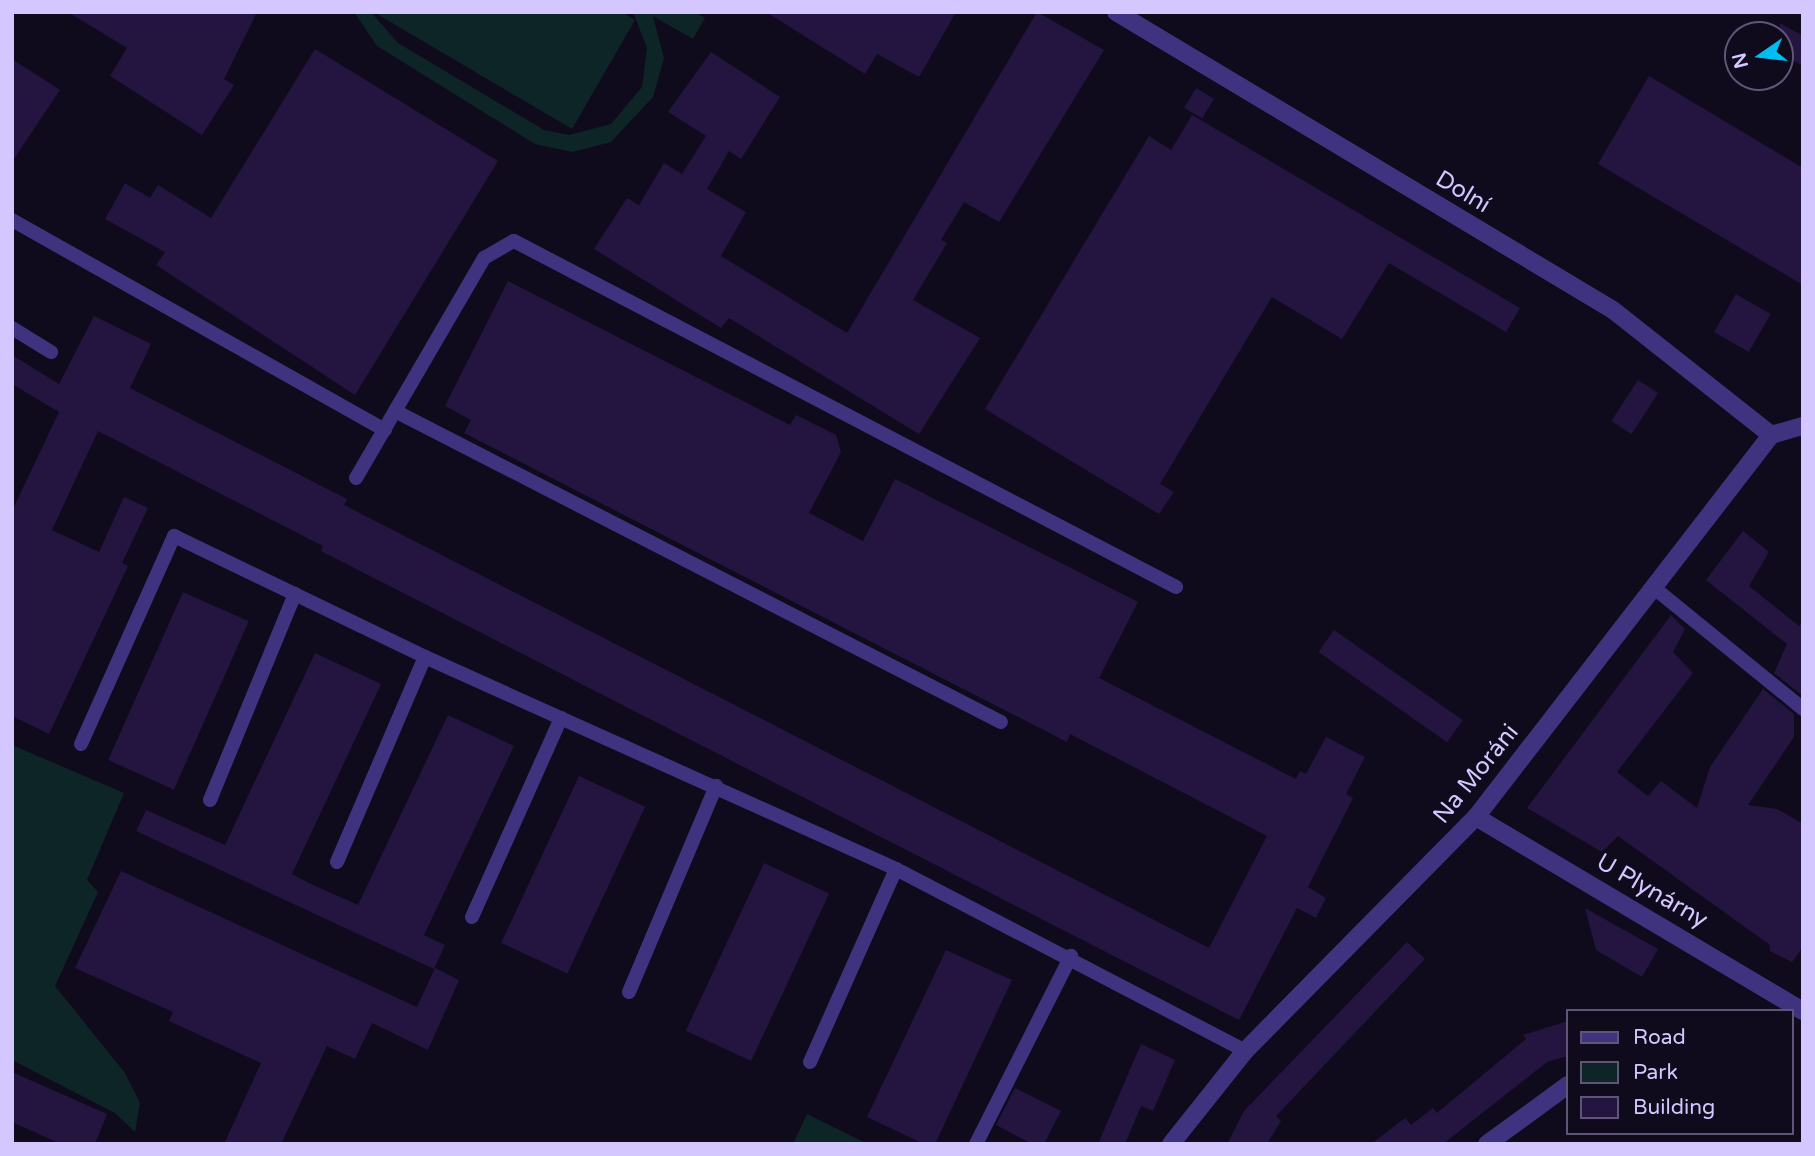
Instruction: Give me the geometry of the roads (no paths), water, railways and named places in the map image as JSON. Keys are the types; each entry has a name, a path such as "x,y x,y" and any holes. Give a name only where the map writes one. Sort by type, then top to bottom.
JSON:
{"street":[{"name":"Dolní","path":"1116,12 1613,310 1771,435"},
{"path":"1771,435 1803,426"},
{"name":"Na Moráni","path":"1171,1144 1245,1051 1476,817 1771,435"},
{"name":"U Plynárny","path":"1476,817 1796,1008"},
{"path":"1487,1144 1566,1086"}],"lane":[{"path":"12,220 385,430"},
{"path":"356,478 484,258 514,241 1176,587"},
{"path":"12,328 51,352"},
{"path":"396,411 1001,722"},
{"path":"81,744 174,536 425,657 896,869 1071,956 1245,1051"},
{"path":"1653,587 1803,709"},
{"path":"210,800 295,594"},
{"path":"337,862 425,657"},
{"path":"471,918 561,718"},
{"path":"629,992 716,786"},
{"path":"810,1062 896,869"},
{"path":"976,1144 1071,956"}]}
